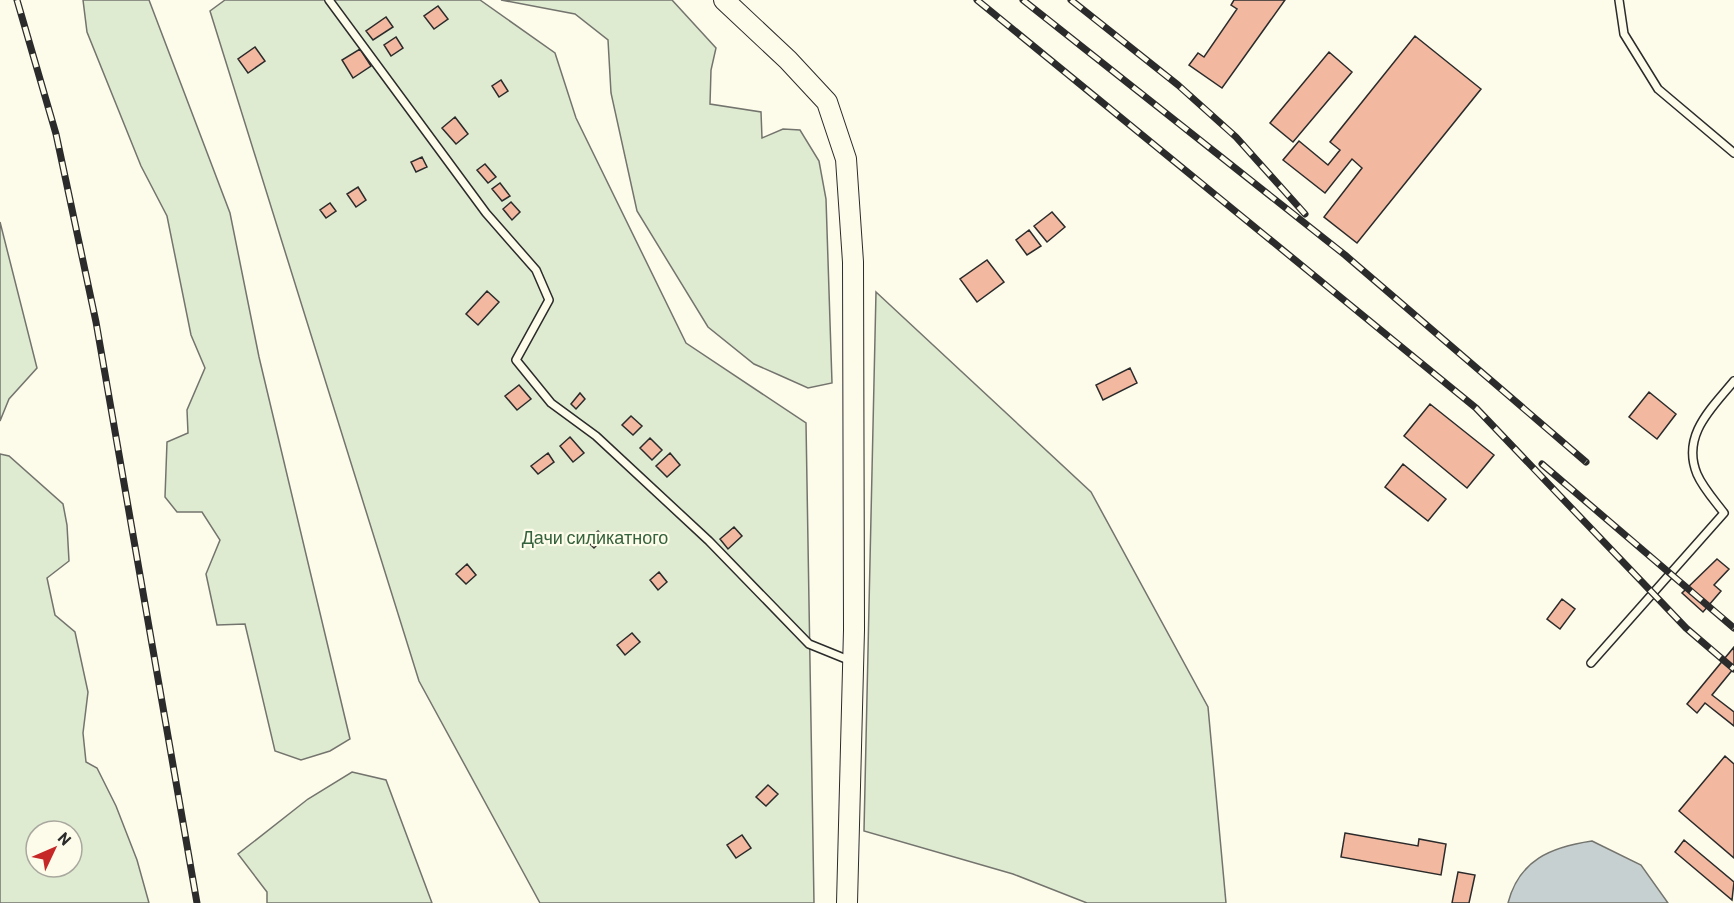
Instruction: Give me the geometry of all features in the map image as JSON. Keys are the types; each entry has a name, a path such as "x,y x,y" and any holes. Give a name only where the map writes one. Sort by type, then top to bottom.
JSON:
{"street":[{"path":"724,0 788,60 827,102 846,159 853,262 853,662 847,903"}],"lane":[{"path":"329,0 486,213 536,270 549,300 516,360 551,403 596,436 709,541 809,644 853,662"},
{"path":"1619,0 1624,34 1658,89 1734,153"},
{"path":"1591,663 1724,513 1697,475 1693,449 1697,426 1734,381"}],"green space":[{"path":"83,0 149,0 230,213 259,357 350,739 330,751 301,760 275,751 245,624 217,625 206,574 220,540 202,512 177,512 165,497 167,442 188,433 187,410 205,368 191,335 167,216 141,166 87,32"},
{"name":"Дачи силикатного","path":"225,0 480,0 555,53 576,118 686,343 806,423 814,903 540,903 419,681 210,11"},
{"path":"501,0 672,0 716,48 711,70 710,104 761,112 762,138 783,129 800,130 819,161 826,199 832,383 808,388 754,364 708,327 637,211 611,93 608,40 575,14"},
{"path":"0,222 37,368 9,399 0,421"},
{"path":"876,292 1091,492 1208,707 1226,903 1087,903 1013,874 864,831"},
{"path":"0,454 9,456 63,504 69,561 47,578 55,615 75,632 88,692 83,733 86,762 97,768 116,806 137,860 149,903 0,903"},
{"path":"352,772 386,780 432,903 267,903 267,892 238,854 308,799"}],"shaded area":[{"path":"1592,841 1641,865 1668,903 1508,903 1520,876 1539,858 1563,847"}],"building":[{"path":"1234,0 1285,0 1222,88 1189,65 1198,53 1204,57 1237,9 1231,5"},
{"path":"438,6 448,19 434,29 424,16"},
{"path":"386,17 393,27 373,40 366,31"},
{"path":"1415,36 1481,89 1357,243 1324,217 1362,168 1352,159 1325,193 1283,160 1299,141 1328,165 1340,150 1330,142"},
{"path":"396,37 403,48 391,56 384,45"},
{"path":"255,47 265,61 248,73 238,59"},
{"path":"360,49 371,66 353,78 342,60"},
{"path":"1329,52 1352,72 1293,142 1270,123"},
{"path":"501,80 508,91 499,97 492,86"},
{"path":"455,117 468,134 456,144 442,128"},
{"path":"422,157 427,167 416,172 411,162"},
{"path":"485,164 496,177 488,183 477,170"},
{"path":"500,183 510,196 502,201 492,189"},
{"path":"358,187 366,200 356,207 347,194"},
{"path":"511,202 520,212 512,220 503,209"},
{"path":"330,203 336,211 326,218 320,210"},
{"path":"1052,212 1065,227 1047,242 1034,226"},
{"path":"1029,230 1041,246 1027,255 1016,240"},
{"path":"987,260 1004,282 977,302 960,279"},
{"path":"487,291 499,302 478,325 466,314"},
{"path":"1130,368 1137,383 1103,400 1096,385"},
{"path":"519,385 531,399 517,410 505,396"},
{"path":"1649,392 1676,414 1657,439 1629,417"},
{"path":"580,393 585,399 576,409 571,404"},
{"path":"1430,404 1494,455 1467,488 1404,436"},
{"path":"631,416 642,426 633,435 622,425"},
{"path":"570,437 584,453 573,462 560,446"},
{"path":"650,438 662,450 652,460 640,448"},
{"path":"548,453 554,462 538,474 531,466"},
{"path":"670,453 680,465 667,477 656,466"},
{"path":"1403,464 1446,499 1428,521 1385,487"},
{"path":"734,527 742,536 728,549 720,539"},
{"path":"598,531 604,538 594,548 587,541"},
{"path":"1717,559 1729,569 1714,585 1721,591 1703,612 1682,593"},
{"path":"467,564 476,575 466,584 456,574"},
{"path":"659,572 667,582 658,590 650,580"},
{"path":"1562,599 1575,609 1560,629 1547,619"},
{"path":"632,633 640,642 625,655 617,645"},
{"path":"1734,647 1734,668 1712,695 1734,712 1734,726 1705,703 1697,713 1687,704"},
{"path":"1725,756 1734,764 1734,858 1679,811"},
{"path":"768,785 778,794 766,806 756,797"},
{"path":"1345,833 1418,846 1419,839 1446,844 1441,875 1341,857"},
{"path":"742,835 751,848 736,858 727,845"},
{"path":"1684,840 1734,882 1732,900 1675,852"},
{"path":"1458,872 1475,875 1469,903 1452,903"}],"railway":[{"path":"17,0 56,134 96,322 197,903"},
{"path":"977,0 1476,408 1686,628 1734,669"},
{"path":"1023,0 1345,255 1586,462"},
{"path":"1071,0 1178,85 1236,137 1305,214"},
{"path":"1542,464 1734,628"}]}
